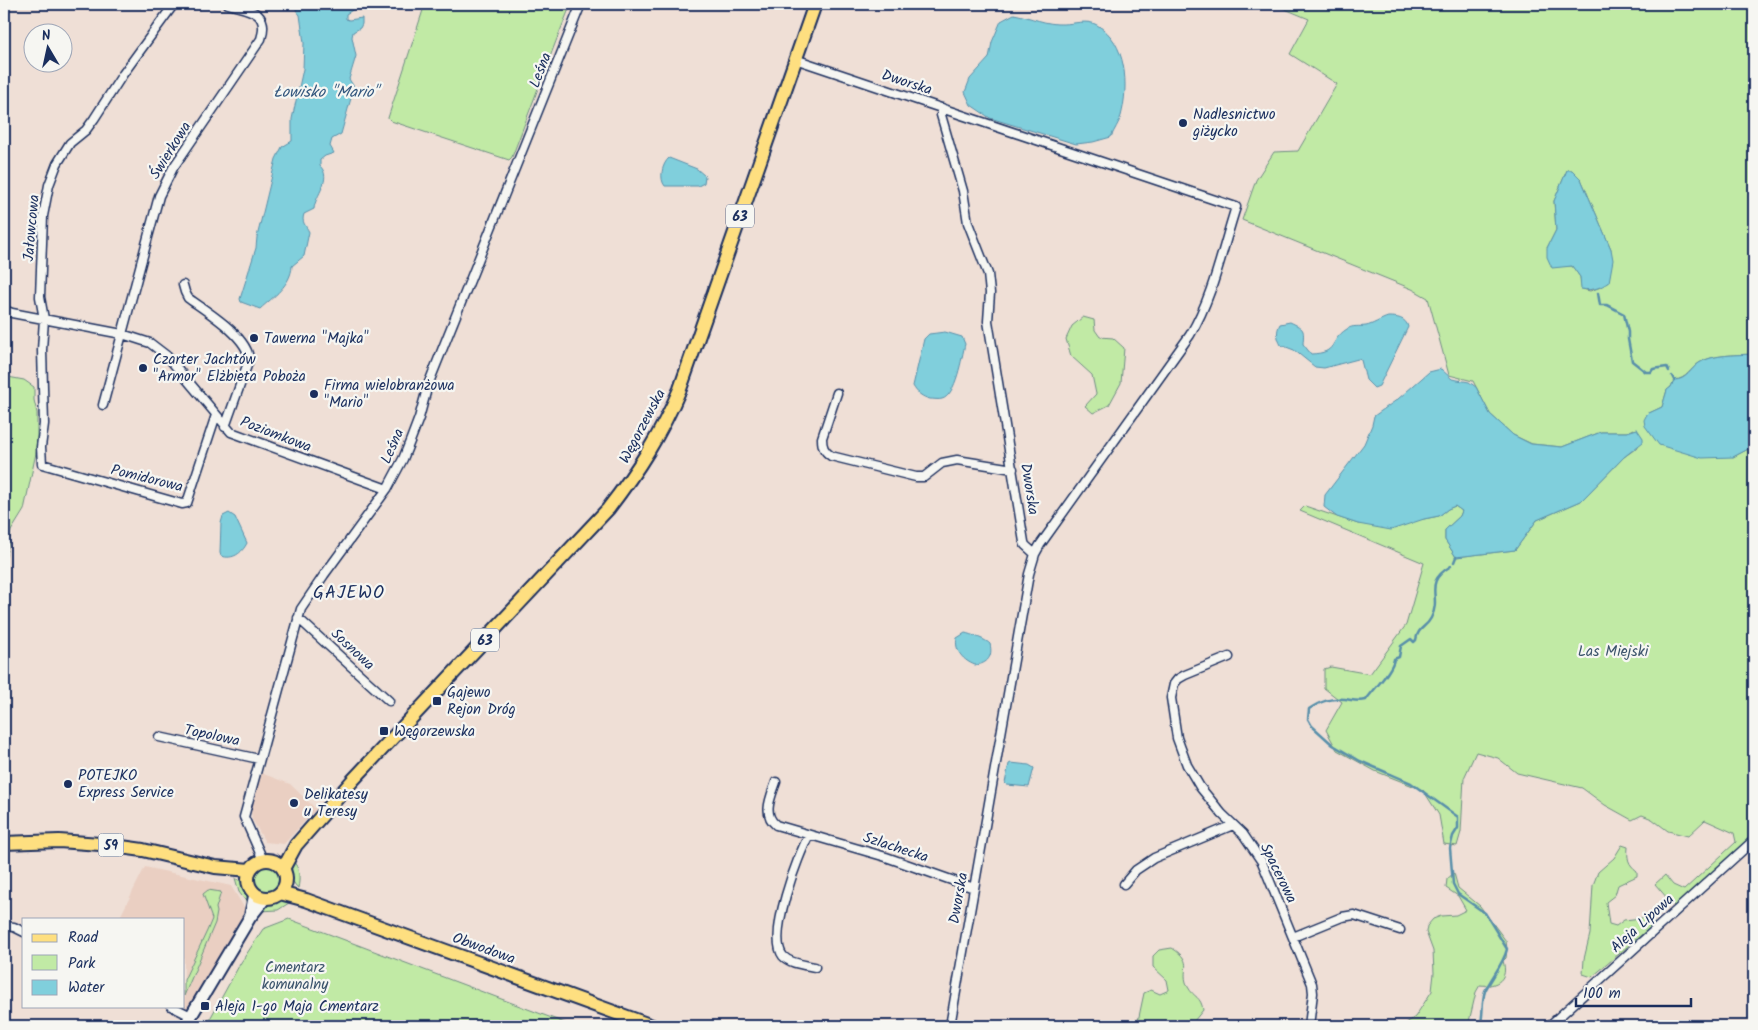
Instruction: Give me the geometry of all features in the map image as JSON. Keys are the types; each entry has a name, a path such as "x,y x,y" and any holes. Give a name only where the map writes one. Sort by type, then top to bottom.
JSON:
{"main road":[{"name":"Węgorzewska","path":"273,864 296,845 389,741 608,508 644,460 663,427 680,389 815,4"},
{"name":"59","path":"4,842 59,841 100,844 143,850 249,875"},
{"path":"258,862 273,864 286,878 283,888 270,898 260,896 250,888 249,875 258,862"},
{"name":"Obwodowa","path":"283,888 306,900 652,1026"}],"street":[{"name":"Jałowcowa","path":"42,464 41,447 44,424 42,350 44,319 40,297 43,216 49,185 57,164 70,143 86,130 174,4"},
{"name":"Świerkowa","path":"103,405 154,212 165,183 173,168 261,39 264,25 261,18 254,12 228,4"},
{"name":"Leśna","path":"273,864 244,817 301,609 318,582 387,489 403,460 412,439 428,385 581,4"},
{"name":"Dworska","path":"795,60 942,108 942,115 963,191 968,223 984,260 990,283 988,321 1012,469 1025,545 1035,554 1030,569 1019,630 950,1026"},
{"path":"942,108 1236,207 1212,288 1198,322 1040,544 1035,554"},
{"path":"184,285 188,298 239,337 246,346 249,355 249,360 225,427"},
{"name":"Poziomkowa","path":"4,310 122,334 150,343 167,356 231,432 240,437 387,489"},
{"path":"838,393 822,438 825,451 831,456 924,478 942,463 956,460 1012,469"},
{"name":"Pomidorowa","path":"42,464 182,504 186,502 216,415"},
{"name":"Sosnowa","path":"298,618 389,701"},
{"name":"Spacerowa","path":"1229,657 1200,668 1178,679 1174,684 1171,698 1177,738 1187,764 1204,793 1252,846 1262,862 1312,984 1314,992 1309,1026"},
{"name":"Topolowa","path":"159,737 259,759"},
{"name":"Szlachecka","path":"776,782 769,805 768,817 776,825 893,860 974,888"},
{"path":"1124,884 1136,870 1154,858 1234,825"},
{"path":"809,835 801,850 789,885 781,916 778,946 784,958 815,967"},
{"name":"Aleja Lipowa","path":"1549,1026 1754,840"},
{"path":"173,1008 188,1021 250,917 260,896"},
{"path":"1293,937 1342,916 1354,915 1400,930"},
{"path":"4,926 14,927 22,931"}],"shaded area":[{"path":"261,773 290,784 316,809 284,844 265,842 252,819 251,808"},
{"path":"145,867 231,886 245,909 234,934 199,995 186,1008 185,918 120,918"}],"green space":[{"path":"425,4 571,4 512,157 509,160 391,121 388,118"},
{"name":"Las Miejski","path":"1273,4 1754,4 1754,354 1718,356 1704,360 1685,376 1674,380 1671,387 1667,390 1662,407 1647,414 1733,457 1754,446 1754,846 1680,913 1655,884 1665,875 1673,885 1684,890 1736,842 1734,833 1705,820 1688,836 1668,831 1652,819 1642,815 1632,820 1605,805 1582,788 1517,773 1498,758 1476,752 1464,778 1461,832 1457,846 1444,844 1439,815 1423,790 1375,771 1337,750 1326,730 1342,702 1324,688 1324,669 1331,667 1370,674 1406,625 1424,563 1300,511 1305,506 1358,524 1424,519 1439,516 1455,506 1462,511 1460,516 1445,530 1445,540 1456,557 1515,550 1537,520 1581,501 1624,457 1638,447 1634,429 1628,432 1601,432 1562,447 1532,444 1513,435 1490,414 1473,381 1449,375 1428,298 1412,289 1242,220 1256,180 1274,152 1298,151 1337,84 1290,54 1309,19","holes":["1567,170 1572,170 1581,179 1611,249 1601,287 1590,291 1582,289 1580,277 1572,266 1561,266 1547,248 1556,230 1554,201"]},
{"path":"1083,317 1094,320 1095,330 1100,337 1113,338 1124,348 1121,383 1109,405 1093,413 1085,406 1096,394 1092,375 1071,356 1066,339 1072,326"},
{"path":"4,378 24,380 34,387 37,413 37,448 24,510 11,531 4,565"},
{"path":"1622,845 1628,847 1629,861 1637,871 1637,876 1618,885 1615,895 1606,902 1609,924 1616,926 1624,920 1650,917 1654,924 1592,977 1583,974 1584,959 1590,934 1593,885 1598,872 1614,858"},
{"path":"293,861 299,874 298,888 293,882 291,875"},
{"path":"268,865 278,869 282,879 278,889 268,893 258,889 254,879 258,869"},
{"path":"1454,873 1458,888 1480,906 1506,941 1507,949 1506,958 1503,961 1503,977 1492,985 1480,985 1476,992 1468,1026 1402,1026 1415,1017 1432,991 1434,973 1433,951 1426,932 1427,926 1433,919 1441,916 1456,915 1466,910 1458,896 1446,888 1447,879"},
{"path":"235,878 242,882 246,888 248,904 239,892"},
{"path":"208,890 221,892 216,908 215,923 185,994 185,978 212,919 203,894"},
{"path":"285,898 292,901 278,910 260,911 268,902"},
{"name":"Cmentarz komunalny","path":"289,919 573,1026 206,1026 240,964 263,929"},
{"path":"1172,948 1179,953 1185,962 1185,976 1188,987 1201,1002 1203,1010 1190,1026 1137,1026 1144,993 1151,990 1160,994 1169,990 1167,980 1153,967 1153,956 1159,950"}],"water":[{"name":"Łowisko \"Mario\"","path":"297,4 350,4 354,9 346,14 346,19 362,18 362,24 360,28 353,32 352,37 356,56 349,79 354,87 341,134 332,139 330,146 334,153 320,160 320,166 325,176 324,182 314,209 304,214 303,217 303,222 309,232 304,256 292,266 291,273 281,290 260,309 241,302 240,299 256,248 276,159 282,147 292,141 292,119 303,69 304,43 300,15 296,10"},
{"path":"1014,14 1057,24 1093,23 1107,33 1115,42 1123,66 1125,92 1121,116 1111,137 1076,144 990,118 971,105 965,92 970,79 989,58 992,42 1001,21"},
{"path":"669,158 697,169 705,176 704,183 698,186 665,186 662,180 662,172"},
{"path":"1567,170 1572,170 1581,179 1611,249 1613,260 1609,282 1596,289 1581,289 1580,277 1572,266 1552,268 1547,257 1547,248 1556,230 1554,201"},
{"path":"1388,317 1403,320 1408,327 1379,386 1374,388 1366,380 1361,360 1358,359 1324,368 1315,367 1294,350 1281,345 1278,337 1280,324 1290,322 1302,330 1304,335 1303,344 1311,354 1320,353 1330,349 1341,333 1349,328 1368,325"},
{"path":"945,332 962,337 965,344 958,375 951,391 942,399 930,399 916,391 913,386 924,339 929,334"},
{"path":"1754,354 1754,446 1733,457 1702,458 1659,445 1645,426 1644,420 1647,414 1662,407 1667,390 1671,387 1674,380 1678,380 1688,374 1696,365 1704,360"},
{"path":"1441,369 1452,379 1469,382 1476,387 1490,414 1513,435 1531,444 1562,447 1601,432 1627,432 1637,429 1643,438 1643,442 1624,457 1581,501 1537,520 1515,550 1456,557 1445,540 1445,530 1460,516 1462,511 1455,506 1439,516 1391,530 1358,524 1337,517 1324,507 1325,495 1364,444 1374,416 1398,399 1429,372"},
{"path":"229,513 235,517 247,543 237,555 225,557 221,556 220,553 221,523 223,516"},
{"path":"965,633 990,644 991,652 986,661 975,665 967,661 958,651 957,638"},
{"path":"1009,764 1029,765 1034,768 1029,787 1007,785 1005,783"}],"waterway":[{"path":"1598,293 1600,305 1607,305 1624,314 1632,361 1646,372 1667,367 1669,371"},
{"path":"1672,376 1674,380"},
{"path":"1454,562 1456,557"},
{"path":"1451,566 1442,572 1437,579 1434,590 1434,610 1431,618 1420,630 1414,642 1411,639 1401,646 1399,657 1394,659 1387,674 1366,700 1340,699 1326,701 1309,709 1308,719 1312,726 1333,745 1360,761 1411,783 1458,817 1458,828 1453,836 1450,848 1453,884 1458,894 1485,913 1507,949 1503,960 1485,991 1480,1026"}],"place":[{"name":"Nadlesnictwo giżycko","path":"1183,123"},
{"name":"Tawerna \"Majka\"","path":"254,338"},
{"name":"Czarter Jachtów \"Armor\" Elżbieta Poboża","path":"143,368"},
{"name":"Firma wielobranżowa \"Mario\"","path":"314,394"},
{"name":"Gajewo Rejon Dróg","path":"437,701"},
{"name":"Węgorzewska","path":"384,731"},
{"name":"POTEJKO Express Service","path":"68,784"},
{"name":"Delikatesy u Teresy","path":"294,803"},
{"name":"Aleja 1-go Maja Cmentarz","path":"205,1006"}],"district":[{"name":"GAJEWO","path":"349,592"}]}
